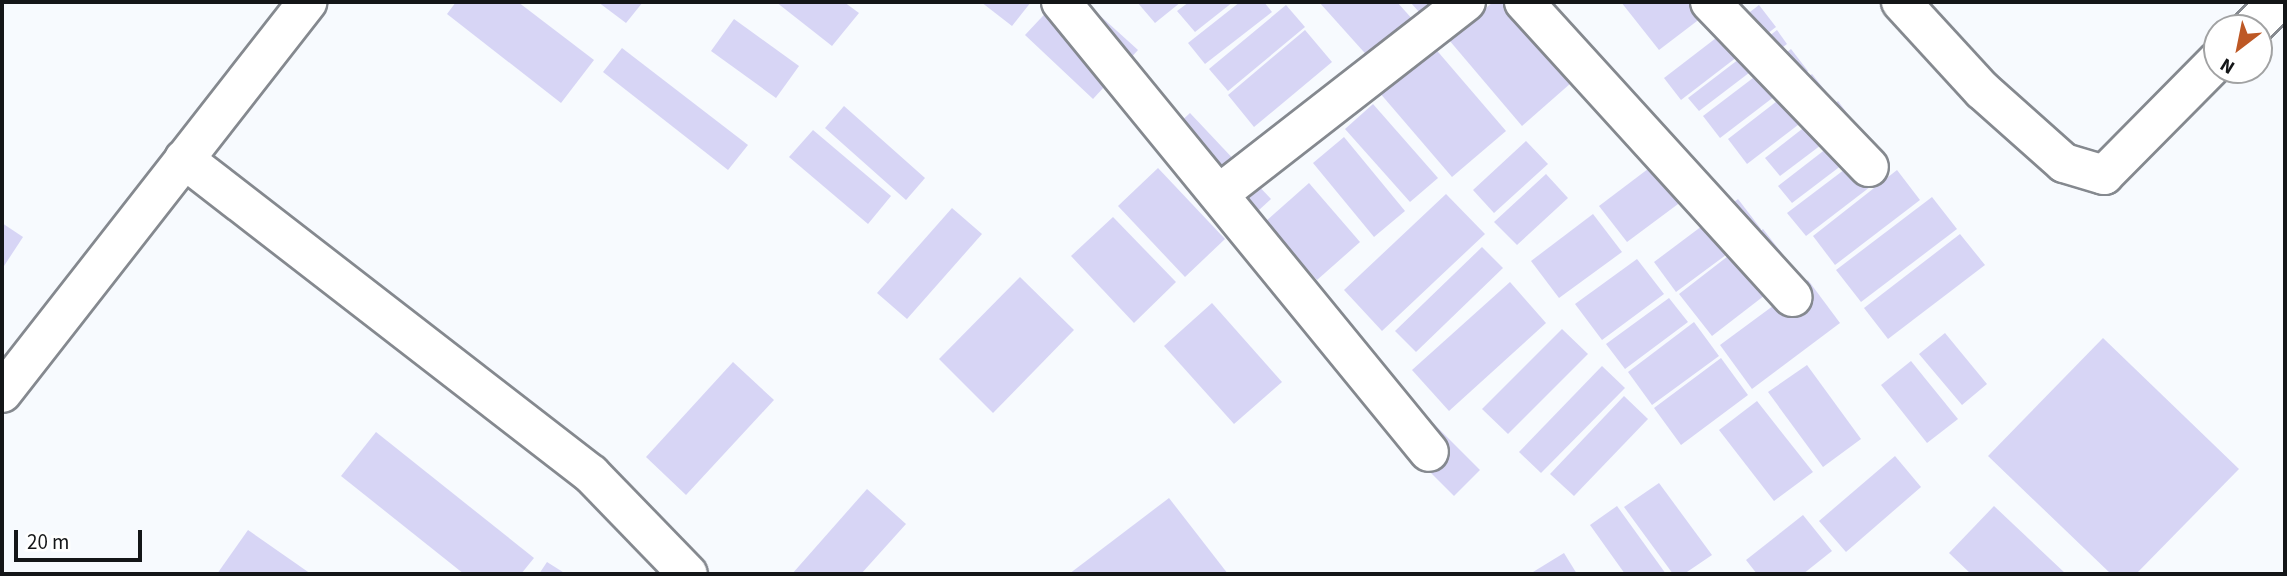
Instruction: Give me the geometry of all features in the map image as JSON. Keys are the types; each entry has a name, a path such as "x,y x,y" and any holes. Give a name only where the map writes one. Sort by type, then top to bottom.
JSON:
{"street":[{"path":"2,393 307,2"},
{"path":"1060,2 1429,452"},
{"path":"1219,194 1466,2"},
{"path":"1524,2 1792,297"},
{"path":"1710,2 1869,167"},
{"path":"1901,2 1982,90 2064,163 2104,175 2203,75"},
{"path":"184,159 591,474 688,574"}],"building":[{"path":"456,2 518,2 594,60 561,103 447,14"},
{"path":"598,2 643,2 626,23"},
{"path":"776,2 844,2 859,13 832,46"},
{"path":"981,2 1031,2 1012,26"},
{"path":"1056,2 1085,2 1138,50 1093,99 1025,35"},
{"path":"1137,2 1181,2 1155,23"},
{"path":"1189,2 1233,2 1195,32 1177,11"},
{"path":"1240,2 1264,2 1272,12 1205,64 1188,43"},
{"path":"1319,2 1397,2 1423,31 1380,70"},
{"path":"1410,2 1451,2 1431,25"},
{"path":"1493,2 1501,2 1571,83 1522,126 1449,40"},
{"path":"1621,2 1722,2 1659,50"},
{"path":"1286,5 1305,27 1228,91 1209,69"},
{"path":"1759,5 1776,27 1681,100 1664,78"},
{"path":"734,19 799,66 776,98 711,51"},
{"path":"1305,30 1332,62 1254,127 1228,95"},
{"path":"1777,30 1787,44 1699,111 1688,98"},
{"path":"1433,46 1506,131 1452,177 1379,92"},
{"path":"622,48 748,145 728,170 603,72"},
{"path":"1791,49 1808,71 1720,138 1703,116"},
{"path":"1812,74 1832,99 1747,164 1728,139"},
{"path":"1838,101 1853,121 1780,176 1765,158"},
{"path":"1373,104 1438,178 1410,202 1345,129"},
{"path":"844,106 925,178 906,200 825,128"},
{"path":"1190,113 1271,199 1234,233 1153,147"},
{"path":"1853,128 1867,146 1792,203 1778,186"},
{"path":"813,130 891,196 868,224 789,157"},
{"path":"1344,137 1405,211 1374,237 1313,163"},
{"path":"1526,141 1548,164 1494,213 1473,190"},
{"path":"1681,144 1709,181 1627,242 1599,206"},
{"path":"1865,154 1883,177 1806,236 1787,213"},
{"path":"1158,168 1225,239 1185,277 1118,206"},
{"path":"1897,170 1920,200 1835,265 1813,236"},
{"path":"1546,174 1568,198 1517,245 1494,222"},
{"path":"1309,183 1360,242 1317,280 1265,222"},
{"path":"1446,194 1485,234 1382,331 1344,290"},
{"path":"1932,197 1957,229 1861,302 1836,270"},
{"path":"1738,199 1761,229 1676,292 1654,262"},
{"path":"952,208 982,234 907,319 877,293"},
{"path":"1593,214 1622,252 1559,298 1531,261"},
{"path":"1113,217 1176,282 1134,323 1071,256"},
{"path":"2,223 23,237 2,269"},
{"path":"1763,229 1796,271 1712,336 1679,294"},
{"path":"1960,234 1985,265 1888,339 1864,308"},
{"path":"1482,247 1503,268 1416,352 1395,331"},
{"path":"1637,259 1664,294 1602,340 1575,304"},
{"path":"1020,277 1074,330 993,413 939,359"},
{"path":"1808,280 1840,323 1752,389 1720,345"},
{"path":"1510,282 1546,323 1449,411 1412,370"},
{"path":"1669,298 1688,322 1625,369 1606,344"},
{"path":"1212,303 1282,382 1234,424 1164,346"},
{"path":"1694,322 1719,356 1652,405 1628,372"},
{"path":"1562,329 1588,354 1508,434 1482,409"},
{"path":"1945,333 1987,384 1962,405 1919,354"},
{"path":"2103,338 2239,469 2136,574 2111,574 1988,456"},
{"path":"1721,358 1748,395 1681,445 1654,408"},
{"path":"1911,361 1958,419 1927,443 1881,385"},
{"path":"733,362 774,400 686,495 646,457"},
{"path":"1807,365 1861,439 1823,467 1768,392"},
{"path":"1602,366 1625,388 1541,473 1519,452"},
{"path":"1624,396 1648,419 1574,496 1550,474"},
{"path":"1757,401 1813,472 1774,501 1719,430"},
{"path":"1423,413 1480,470 1454,496 1397,439"},
{"path":"376,432 534,558 521,574 464,574 341,476"},
{"path":"1895,456 1921,487 1846,552 1819,521"},
{"path":"1659,483 1712,555 1684,574 1673,574 1624,507"},
{"path":"867,489 906,524 861,574 792,574"},
{"path":"1169,498 1228,574 1069,574"},
{"path":"1617,506 1666,574 1625,574 1590,525"},
{"path":"1994,506 2066,574 1971,574 1949,553"},
{"path":"1803,515 1832,551 1803,574 1757,574 1746,560"},
{"path":"248,530 311,574 217,574"},
{"path":"1564,553 1577,574 1534,574 1533,572"},
{"path":"547,562 566,574 539,574"}]}
